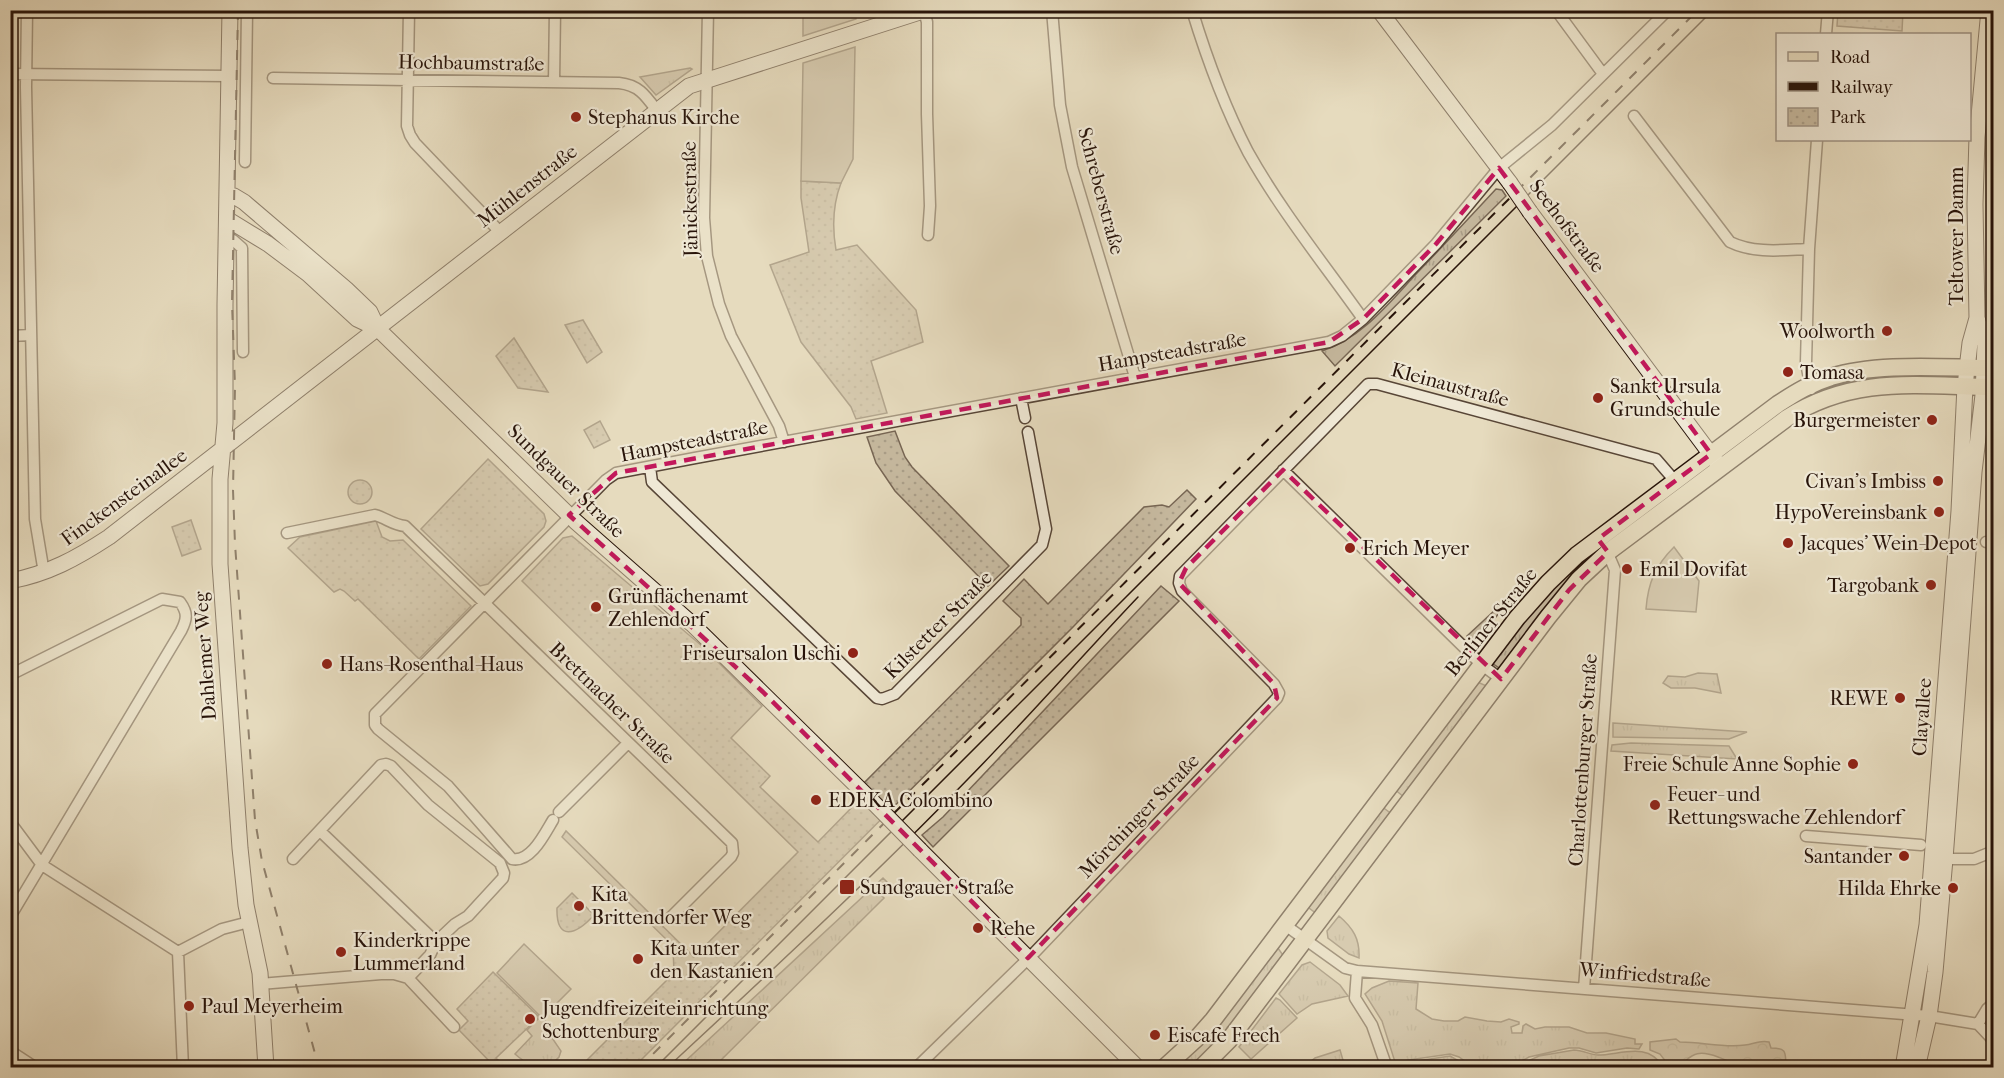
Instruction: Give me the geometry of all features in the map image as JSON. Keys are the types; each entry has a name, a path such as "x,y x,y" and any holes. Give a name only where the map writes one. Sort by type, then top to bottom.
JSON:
{"main road":[{"name":"Berliner Straße","path":"1201,1068 1229,1040 1603,545 1675,481 1716,461 1787,418 1833,376 1873,369 1989,368"},
{"name":"Berliner Straße","path":"1812,393 1836,393 1879,385 1989,387"},
{"name":"Berliner Straße","path":"1164,1068 1205,1029 1517,618 1544,588 1577,555 1603,545 1716,461"}],"street":[{"path":"27,10 26,74 35,519 44,573"},
{"name":"Dahlemer Weg","path":"230,10 225,423 220,479 220,573 240,848 249,922 259,963 266,1068"},
{"path":"245,162 247,10"},
{"path":"409,10 407,126 412,139 501,233"},
{"path":"554,82 555,10"},
{"name":"Jänickestraße","path":"708,10 704,218 706,256 719,304 731,336 779,426 784,442"},
{"name":"Schreberstraße","path":"1052,10 1060,105 1072,167 1136,377"},
{"path":"1192,10 1216,82 1249,153 1273,194 1363,319"},
{"name":"Seehofstraße","path":"1379,10 1716,461"},
{"path":"1556,10 1603,74"},
{"name":"Hampsteadstraße","path":"628,743 556,816 540,841 524,857 512,859 448,786 378,729 375,725 375,714 569,515 616,473 1316,346 1342,336 1363,319 1436,244 1499,168 1552,125 1668,10"},
{"path":"1826,33 1828,10"},
{"name":"Teltower Damm","path":"1989,10 1987,91 1975,204 1977,318 1985,344 1989,387"},
{"path":"925,11 930,206 928,236"},
{"name":"Mühlenstraße","path":"223,450 689,86 925,11"},
{"path":"229,46 247,46"},
{"path":"10,74 229,76"},
{"name":"Hochbaumstraße","path":"273,78 629,84 642,92 657,111"},
{"path":"1634,116 1730,243 1757,250 1809,249"},
{"path":"228,118 245,118"},
{"path":"1812,393 1806,363 1809,249 1817,141"},
{"name":"Sundgauer Straße","path":"227,194 244,202 324,269 370,312 378,329"},
{"name":"Sundgauer Straße","path":"226,219 268,244 308,274 357,319 378,329 569,515 692,624 1138,1068"},
{"path":"226,239 233,240 242,248 243,352"},
{"name":"Teltower Damm","path":"1967,368 1970,343 1977,318"},
{"path":"10,336 31,335"},
{"name":"Clayallee","path":"1903,1068 1927,925 1961,492 1967,368"},
{"name":"Kleinaustraße","path":"1179,583 1180,576 1186,568 1368,384 1656,459 1675,481"},
{"name":"Clayallee","path":"1917,1068 1929,1016 1945,858 1967,552 1989,387"},
{"path":"1021,398 1025,418"},
{"name":"Kilstetter Straße","path":"650,467 652,482 878,698 882,699 895,694 1042,545 1046,529 1028,432"},
{"name":"Finckensteinallee","path":"10,581 44,573 76,558 109,537 223,450"},
{"path":"1283,470 1482,665 1501,679"},
{"name":"Brettnacher Straße","path":"287,533 375,515 393,525 405,526 732,843 731,857 671,917"},
{"name":"Charlottenburger Straße","path":"1584,988 1615,570 1603,545"},
{"name":"Mörchinger Straße","path":"916,1068 1028,958 1278,695 1274,684 1182,591 1179,583"},
{"path":"10,675 162,599 180,602 186,610 187,619 182,631 10,917"},
{"path":"293,859 381,765 386,764 391,766 428,805 500,863 504,873 503,878 468,916 455,924 436,942 430,955 408,978"},
{"path":"10,822 42,864 178,952"},
{"path":"320,831 436,942"},
{"path":"1806,836 1921,845"},
{"path":"1945,858 1974,859 1994,851"},
{"path":"178,952 222,929 249,922"},
{"name":"Winfriedstraße","path":"1285,925 1345,968 1357,971 1929,1016 1978,1024"},
{"path":"178,952 183,1068"},
{"path":"1357,971 1356,998 1372,1025 1387,1068"},
{"path":"260,984 394,974 408,978 454,1027"},
{"path":"1994,1003 1987,1009 1978,1024 1994,1041"},
{"path":"10,1051 36,1068"}],"highlighted area":[{"path":"1499,168 1711,454 1598,539 1608,552 1569,590 1501,679 1283,470 1186,568 1179,583 1274,684 1277,698 1028,958 763,692 569,515 616,473 1329,342 1363,319 1436,244"}],"green space":[{"path":"803,11 856,11 856,19 803,36"},
{"path":"1838,11 1903,11 1902,31 1837,26"},
{"path":"855,47 853,159 841,183 801,181 803,63"},
{"path":"692,69 656,95 640,77"},
{"path":"801,181 841,183 834,216 836,250 857,245 916,310 923,342 871,361 887,413 856,419 851,407 801,342 770,265 809,252 801,198"},
{"path":"1496,189 1502,190 1506,196 1335,366 1322,351 1350,338 1374,318"},
{"path":"583,320 602,352 587,363 565,325"},
{"path":"514,338 548,392 518,388 496,356"},
{"path":"600,421 610,440 594,448 584,430"},
{"path":"895,431 905,457 912,467 1009,566 988,586 895,491 876,463 867,437"},
{"path":"488,459 544,514 546,521 544,527 488,584 480,586 421,529"},
{"path":"360,480 369,483 372,492 369,501 360,504 351,501 348,492 351,483"},
{"path":"1187,490 1196,499 1073,627 634,1067 580,1067 674,973 673,946 562,837 566,831 694,957 798,852 522,581 563,538 572,536 702,646 762,706 731,738 770,776 760,787 818,842 857,802 863,784 1021,625 1021,618 1003,601 1024,579 1048,604 1144,507 1162,505 1169,507"},
{"path":"191,520 201,549 182,556 172,527"},
{"path":"376,521 382,537 390,541 403,540 471,606 419,659 358,599 355,601 340,589 334,592 288,548 300,537"},
{"path":"1597,545 1601,550 1502,670 1492,663 1519,622"},
{"path":"1674,547 1699,581 1696,612 1646,609 1654,575"},
{"path":"1161,586 1179,601 933,847 922,835 943,817"},
{"path":"1509,597 1512,597 1487,628 1482,643 1474,644 1467,636"},
{"path":"1698,673 1717,674 1721,693 1695,688 1671,688 1663,683 1668,676 1685,677"},
{"path":"1475,681 1489,687 1405,798 1393,788"},
{"path":"1613,723 1747,732 1729,739 1613,737"},
{"path":"1631,743 1729,746 1737,759 1611,751 1612,745"},
{"path":"1381,806 1393,815 1317,914 1305,905"},
{"path":"883,878 891,886 881,895 884,898 714,1067 679,1067"},
{"path":"572,893 594,915 574,931 568,932 560,926 557,908"},
{"path":"1339,916 1355,934 1359,958 1349,954 1328,938 1327,931"},
{"path":"524,944 571,989 542,1018 497,973"},
{"path":"1275,944 1285,958 1212,1050 1193,1067 1171,1068"},
{"path":"1310,962 1340,985 1348,996 1312,1004 1297,1014 1279,994 1302,965"},
{"path":"493,972 539,1017 496,1058 505,1067 495,1067 459,1030 468,1021 457,1009"},
{"path":"1389,981 1418,983 1416,1009 1432,1019 1458,1021 1465,1017 1501,1022 1509,1019 1519,1022 1511,1027 1512,1033 1522,1033 1523,1026 1526,1024 1535,1029 1569,1027 1587,1033 1606,1033 1635,1039 1635,1044 1642,1044 1639,1049 1627,1048 1596,1053 1579,1048 1569,1048 1529,1057 1509,1068 1473,1067 1459,1057 1450,1054 1395,1062 1382,1021 1365,994 1372,988"},
{"path":"1276,998 1297,1018 1251,1059 1239,1047"},
{"path":"541,1016 548,1024 546,1029 561,1051 559,1057 549,1067 531,1064 515,1054 532,1036 527,1030"},
{"path":"1676,1039 1680,1042 1729,1046 1769,1042 1771,1048 1783,1050 1786,1066 1733,1067 1723,1059 1700,1053 1677,1066 1670,1067 1660,1054 1650,1050 1650,1042"},
{"path":"1340,1050 1345,1067 1304,1067 1315,1058"},
{"path":"1574,1050 1598,1055 1642,1052 1657,1059 1663,1067 1650,1067 1638,1063 1600,1066 1575,1061 1513,1068 1539,1056"},
{"path":"1450,1056 1469,1067 1397,1068 1396,1064"}],"water":[{"path":"1575,1061 1598,1066 1637,1062 1650,1067 1535,1067"}],"tram line":[{"path":"655,1068 1713,10"},
{"path":"667,1068 894,853 1011,734 1138,597"}],"railway":[{"path":"238,10 232,303 235,386 233,490 255,820 262,861 319,1068"},
{"path":"639,1068 1698,10"}],"place":[{"name":"Stephanus Kirche","path":"576,117"},
{"name":"Woolworth","path":"1887,331"},
{"name":"Tomasa","path":"1788,372"},
{"name":"Sankt Ursula Grundschule","path":"1598,398"},
{"name":"Burgermeister","path":"1932,420"},
{"name":"Civan’s Imbiss","path":"1938,481"},
{"name":"HypoVereinsbank","path":"1939,512"},
{"name":"Jacques' Wein-Depot","path":"1788,543"},
{"name":"Erich Meyer","path":"1350,548"},
{"name":"Emil Dovifat","path":"1627,569"},
{"name":"Targobank","path":"1931,585"},
{"name":"Grünflächenamt Zehlendorf","path":"596,607"},
{"name":"Friseursalon Uschi","path":"853,653"},
{"name":"Hans-Rosenthal-Haus","path":"327,664"},
{"name":"REWE","path":"1900,698"},
{"name":"Freie Schule Anne Sophie","path":"1853,764"},
{"name":"EDEKA Colombino","path":"816,800"},
{"name":"Feuer- und Rettungswache Zehlendorf","path":"1655,805"},
{"name":"Santander","path":"1904,856"},
{"name":"Sundgauer Straße","path":"847,887"},
{"name":"Hilda Ehrke","path":"1953,888"},
{"name":"Kita Brittendorfer Weg","path":"579,906"},
{"name":"Rehe","path":"978,928"},
{"name":"Kinderkrippe Lummerland","path":"341,952"},
{"name":"Kita unter den Kastanien","path":"638,959"},
{"name":"Paul Meyerheim","path":"189,1006"},
{"name":"Jugendfreizeiteinrichtung Schottenburg","path":"530,1019"},
{"name":"Eiscafe Frech","path":"1155,1035"}]}
